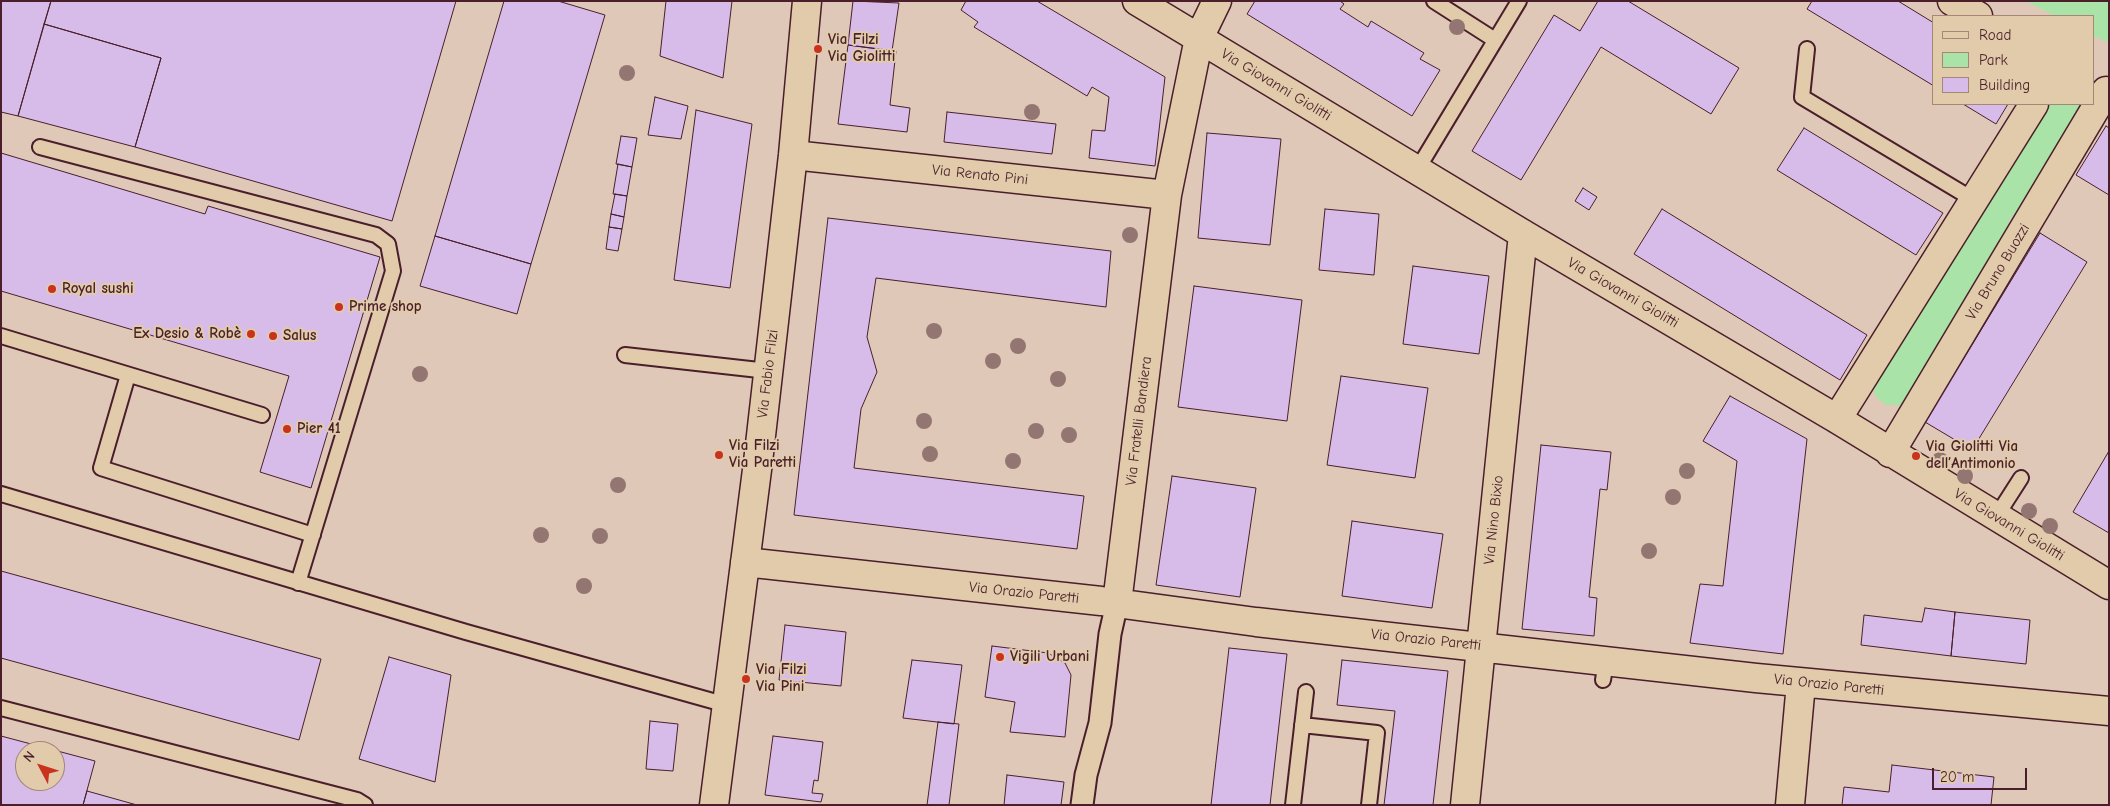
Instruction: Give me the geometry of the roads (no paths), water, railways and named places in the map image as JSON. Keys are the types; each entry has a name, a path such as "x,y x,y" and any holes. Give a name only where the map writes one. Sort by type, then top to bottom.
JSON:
{"street":[{"name":"Via Fabio Filzi","path":"714,805 793,155 807,1"},
{"name":"Via Giovanni Giolitti","path":"1137,1 1523,234 1837,419 2109,586"},
{"name":"Via Fratelli Bandiera","path":"1082,805 1086,775 1100,723 1110,634 1117,603 1168,195 1199,38 1218,1"},
{"path":"1952,1 1976,15"},
{"name":"Via Bruno Buozzi","path":"2095,103 2103,89"},
{"path":"1837,419 2033,105"},
{"name":"Via Bruno Buozzi","path":"1890,453 2094,105"},
{"name":"Via Renato Pini","path":"793,155 1168,195"},
{"name":"Via Nino Bixio","path":"1465,805 1523,234"},
{"name":"Via Orazio Paretti","path":"745,562 1117,603 1256,622 1482,646 1605,671 1801,683 2109,711"},
{"path":"1790,805 1801,683"}],"lane":[{"path":"1434,1 1496,40"},
{"path":"1417,170 1519,1"},
{"path":"1807,49 1802,97 1974,200"},
{"path":"40,147 376,235 388,244 393,271 298,583"},
{"path":"1,336 262,415"},
{"path":"625,355 768,371"},
{"path":"128,375 101,468 312,535"},
{"path":"1996,518 2021,478"},
{"path":"1,494 298,583 727,705"},
{"path":"1296,804 1306,692"},
{"path":"1,708 357,800 365,805"},
{"path":"1302,725 1377,733 1369,805"}],"place":[{"name":"Via Filzi Via Giolitti","path":"818,49"},
{"name":"Royal sushi","path":"52,289"},
{"name":"Prime shop","path":"339,307"},
{"name":"Ex Desio & Robè","path":"251,334"},
{"name":"Salus","path":"273,336"},
{"name":"Pier 41","path":"287,429"},
{"name":"Via Filzi Via Paretti","path":"719,455"},
{"name":"Via Giolitti Via dell’Antimonio","path":"1916,456"},
{"name":"Vigili Urbani","path":"1000,657"},
{"name":"Via Filzi Via Pini","path":"746,679"}]}
